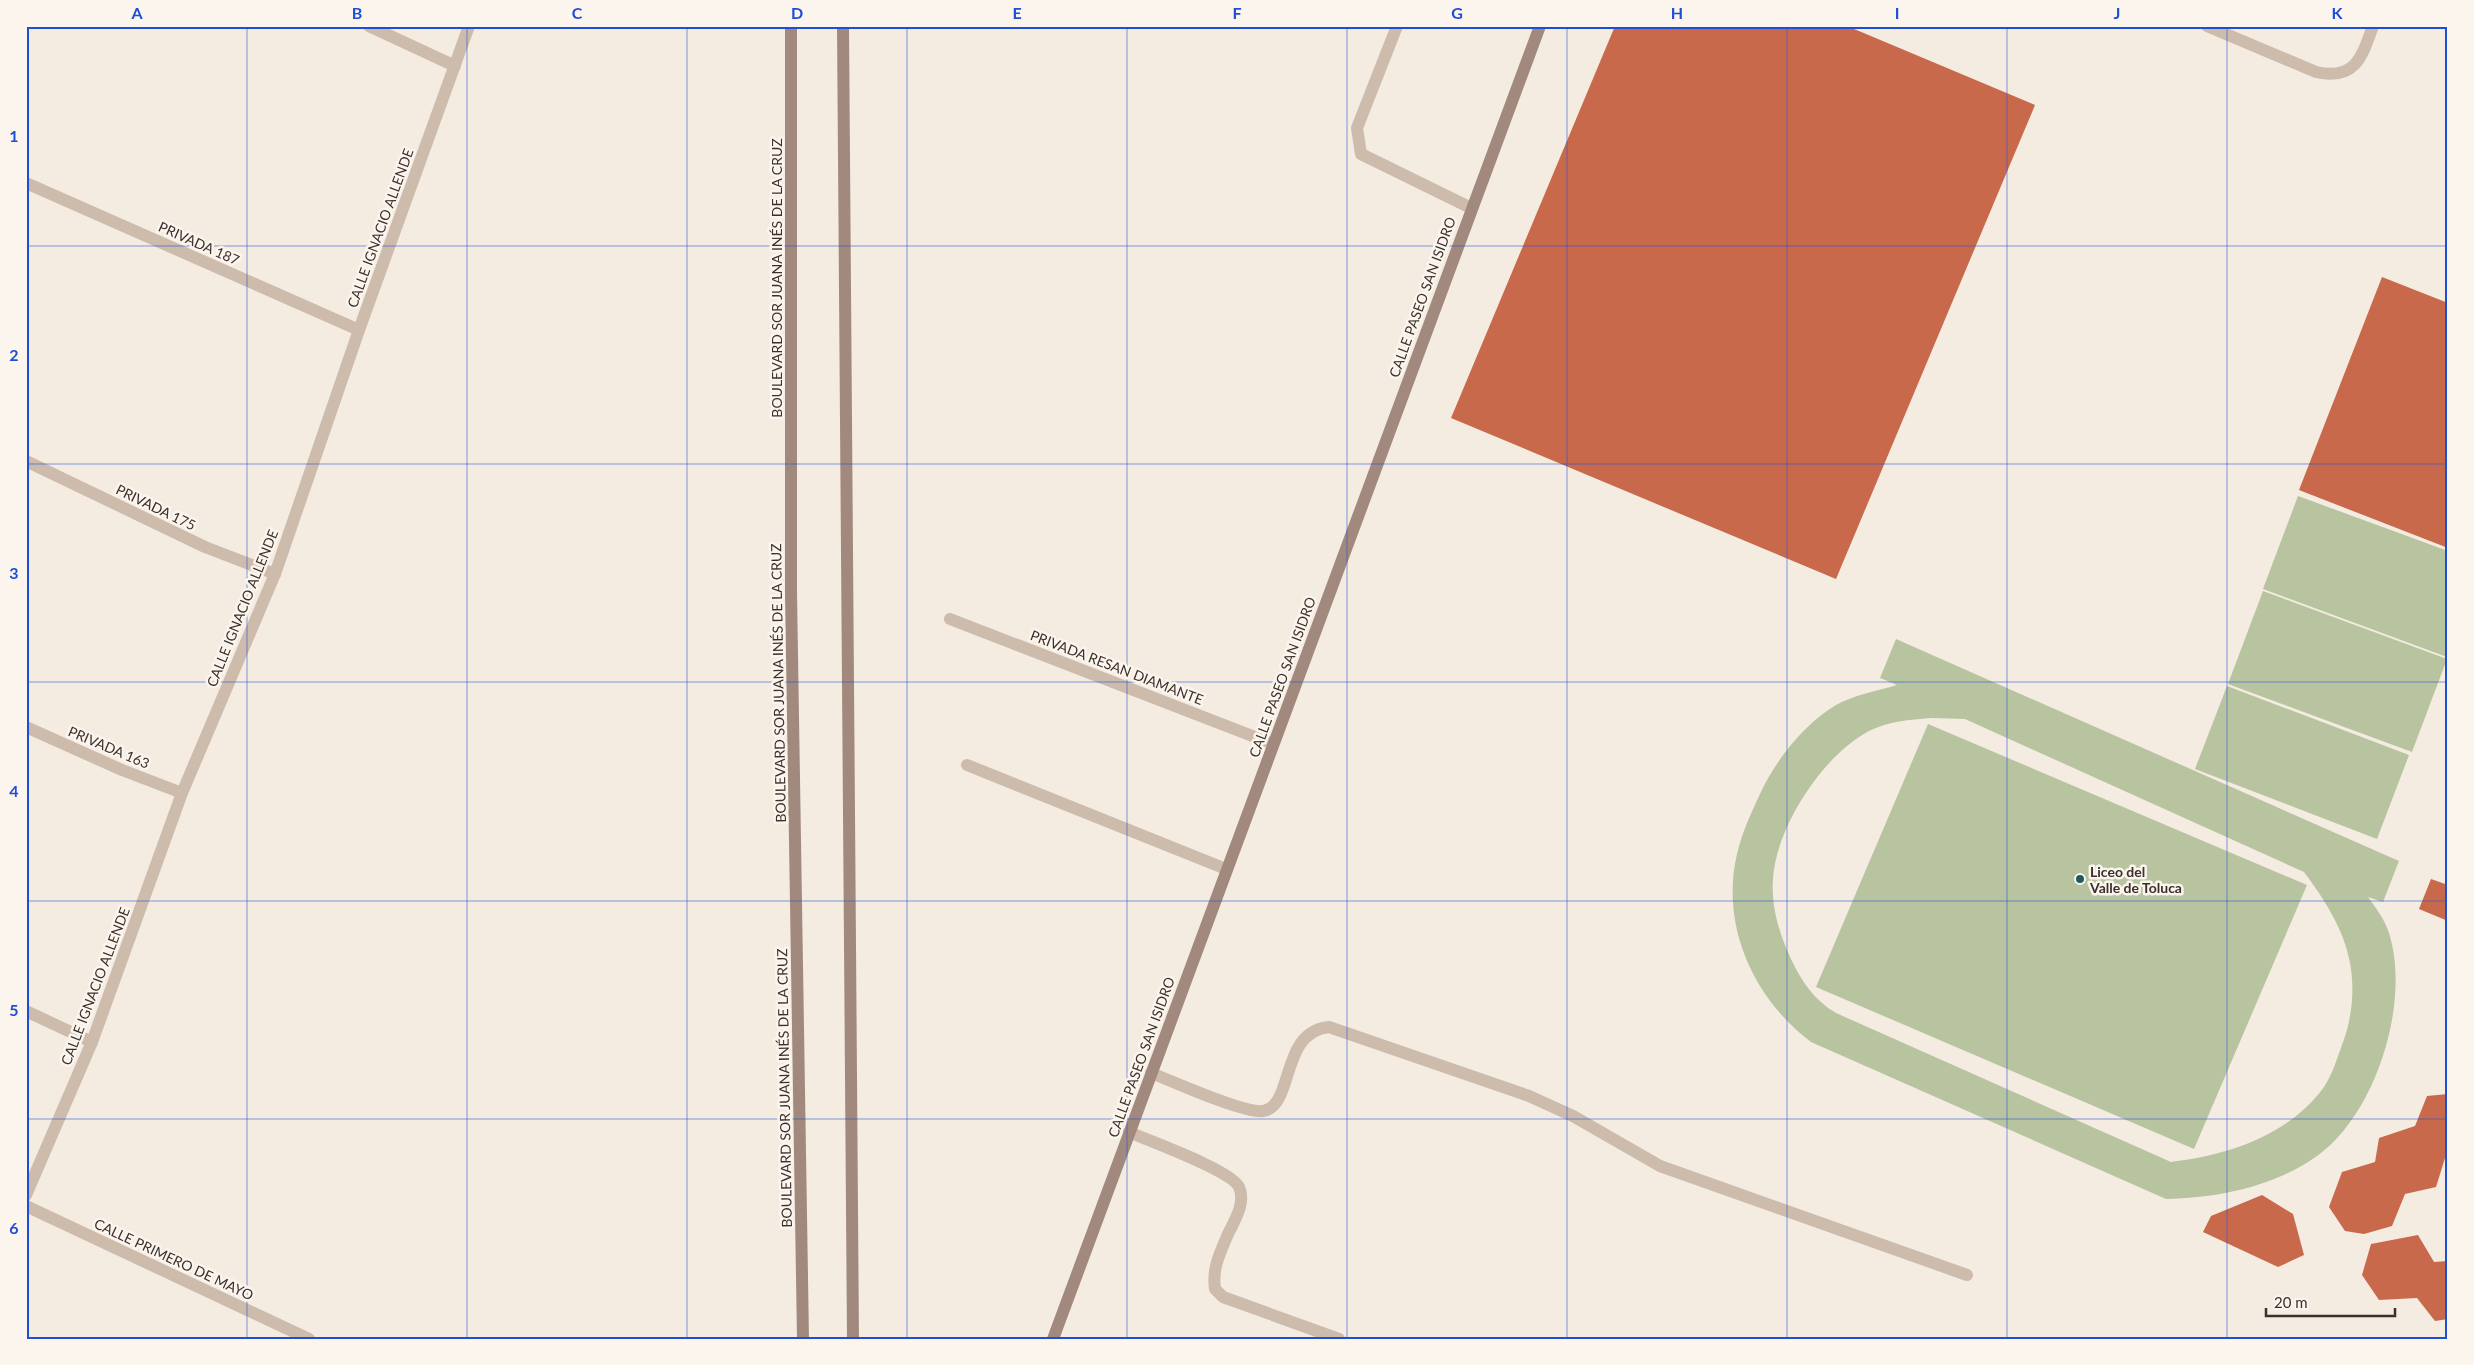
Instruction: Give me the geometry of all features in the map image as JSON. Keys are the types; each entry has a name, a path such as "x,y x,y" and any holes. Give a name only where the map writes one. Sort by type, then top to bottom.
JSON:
{"main road":[{"name":"BOULEVARD SOR JUANA INÉS DE LA CRUZ","path":"791,26 791,592 803,1339"},
{"path":"843,26 854,1339"},
{"name":"CALLE PASEO SAN ISIDRO","path":"1053,1339 1540,26"}],"street":[{"path":"369,26 454,66"},
{"name":"CALLE IGNACIO ALLENDE","path":"26,1195 92,1042 182,793 275,574 359,330 468,26"},
{"path":"1397,26 1357,128 1361,154 1471,208"},
{"path":"2207,26 2316,72 2328,75 2345,73 2357,63 2373,26"},
{"name":"PRIVADA 187","path":"26,183 359,330"},
{"name":"PRIVADA 175","path":"26,461 205,547 275,574"},
{"name":"PRIVADA RESAN DIAMANTE","path":"950,619 1273,744"},
{"name":"PRIVADA 163","path":"26,728 122,770 182,793"},
{"path":"966,764 1226,870"},
{"path":"26,1011 92,1042"},
{"path":"1151,1073 1218,1100 1253,1111 1264,1111 1274,1105 1280,1095 1300,1041 1318,1028 1329,1027 1529,1096 1574,1116 1660,1166 1967,1275"},
{"path":"1129,1132 1197,1160 1232,1178 1239,1186 1240,1208 1214,1267 1216,1289 1223,1297 1339,1339"},
{"name":"CALLE PRIMERO DE MAYO","path":"26,1206 309,1339"}],"green space":[{"path":"2298,496 2448,551 2447,657 2263,589"},
{"path":"2263,591 2447,659 2412,752 2228,684"},
{"path":"1896,639 2399,861 2383,902 2368,897 2387,928 2395,961 2395,991 2391,1023 2383,1055 2372,1085 2356,1113 2338,1137 2317,1156 2300,1167 2264,1183 2225,1193 2166,1199 1811,1042 1791,1025 1773,1005 1758,983 1746,959 1738,934 1733,908 1733,881 1737,854 1744,831 1760,794 1782,756 1813,722 1836,705 1858,696 1897,685 1880,678","holes":["1931,718 1965,719 2304,872 2326,904 2343,938 2352,973 2352,994 2350,1015 2345,1035 2329,1077 2324,1087 2293,1118 2256,1140 2235,1148 2193,1159 2171,1162 1836,1013 1809,990 1791,959 1780,930 1773,900 1773,879 1776,859 1783,837 1805,794 1835,757 1852,742 1869,731 1884,725 1907,720"]},
{"path":"2227,686 2409,755 2377,839 2195,769"},
{"path":"1928,724 2307,885 2194,1149 1816,987"}],"building":[{"path":"1615,26 1847,26 2035,105 1836,579 1451,418"},
{"path":"2382,277 2448,303 2448,548 2299,490"},
{"path":"2431,879 2448,885 2448,921 2419,909"},
{"path":"2448,1094 2448,1158 2445,1158 2436,1187 2405,1194 2392,1226 2364,1234 2345,1231 2329,1207 2342,1172 2375,1162 2379,1138 2415,1126 2427,1096"},
{"path":"2262,1195 2293,1214 2304,1255 2278,1267 2203,1232 2211,1216"},
{"path":"2418,1235 2434,1262 2448,1261 2448,1319 2435,1321 2417,1298 2379,1300 2362,1275 2371,1244"}],"place":[{"name":"Liceo del Valle de Toluca","path":"2080,879"}]}
